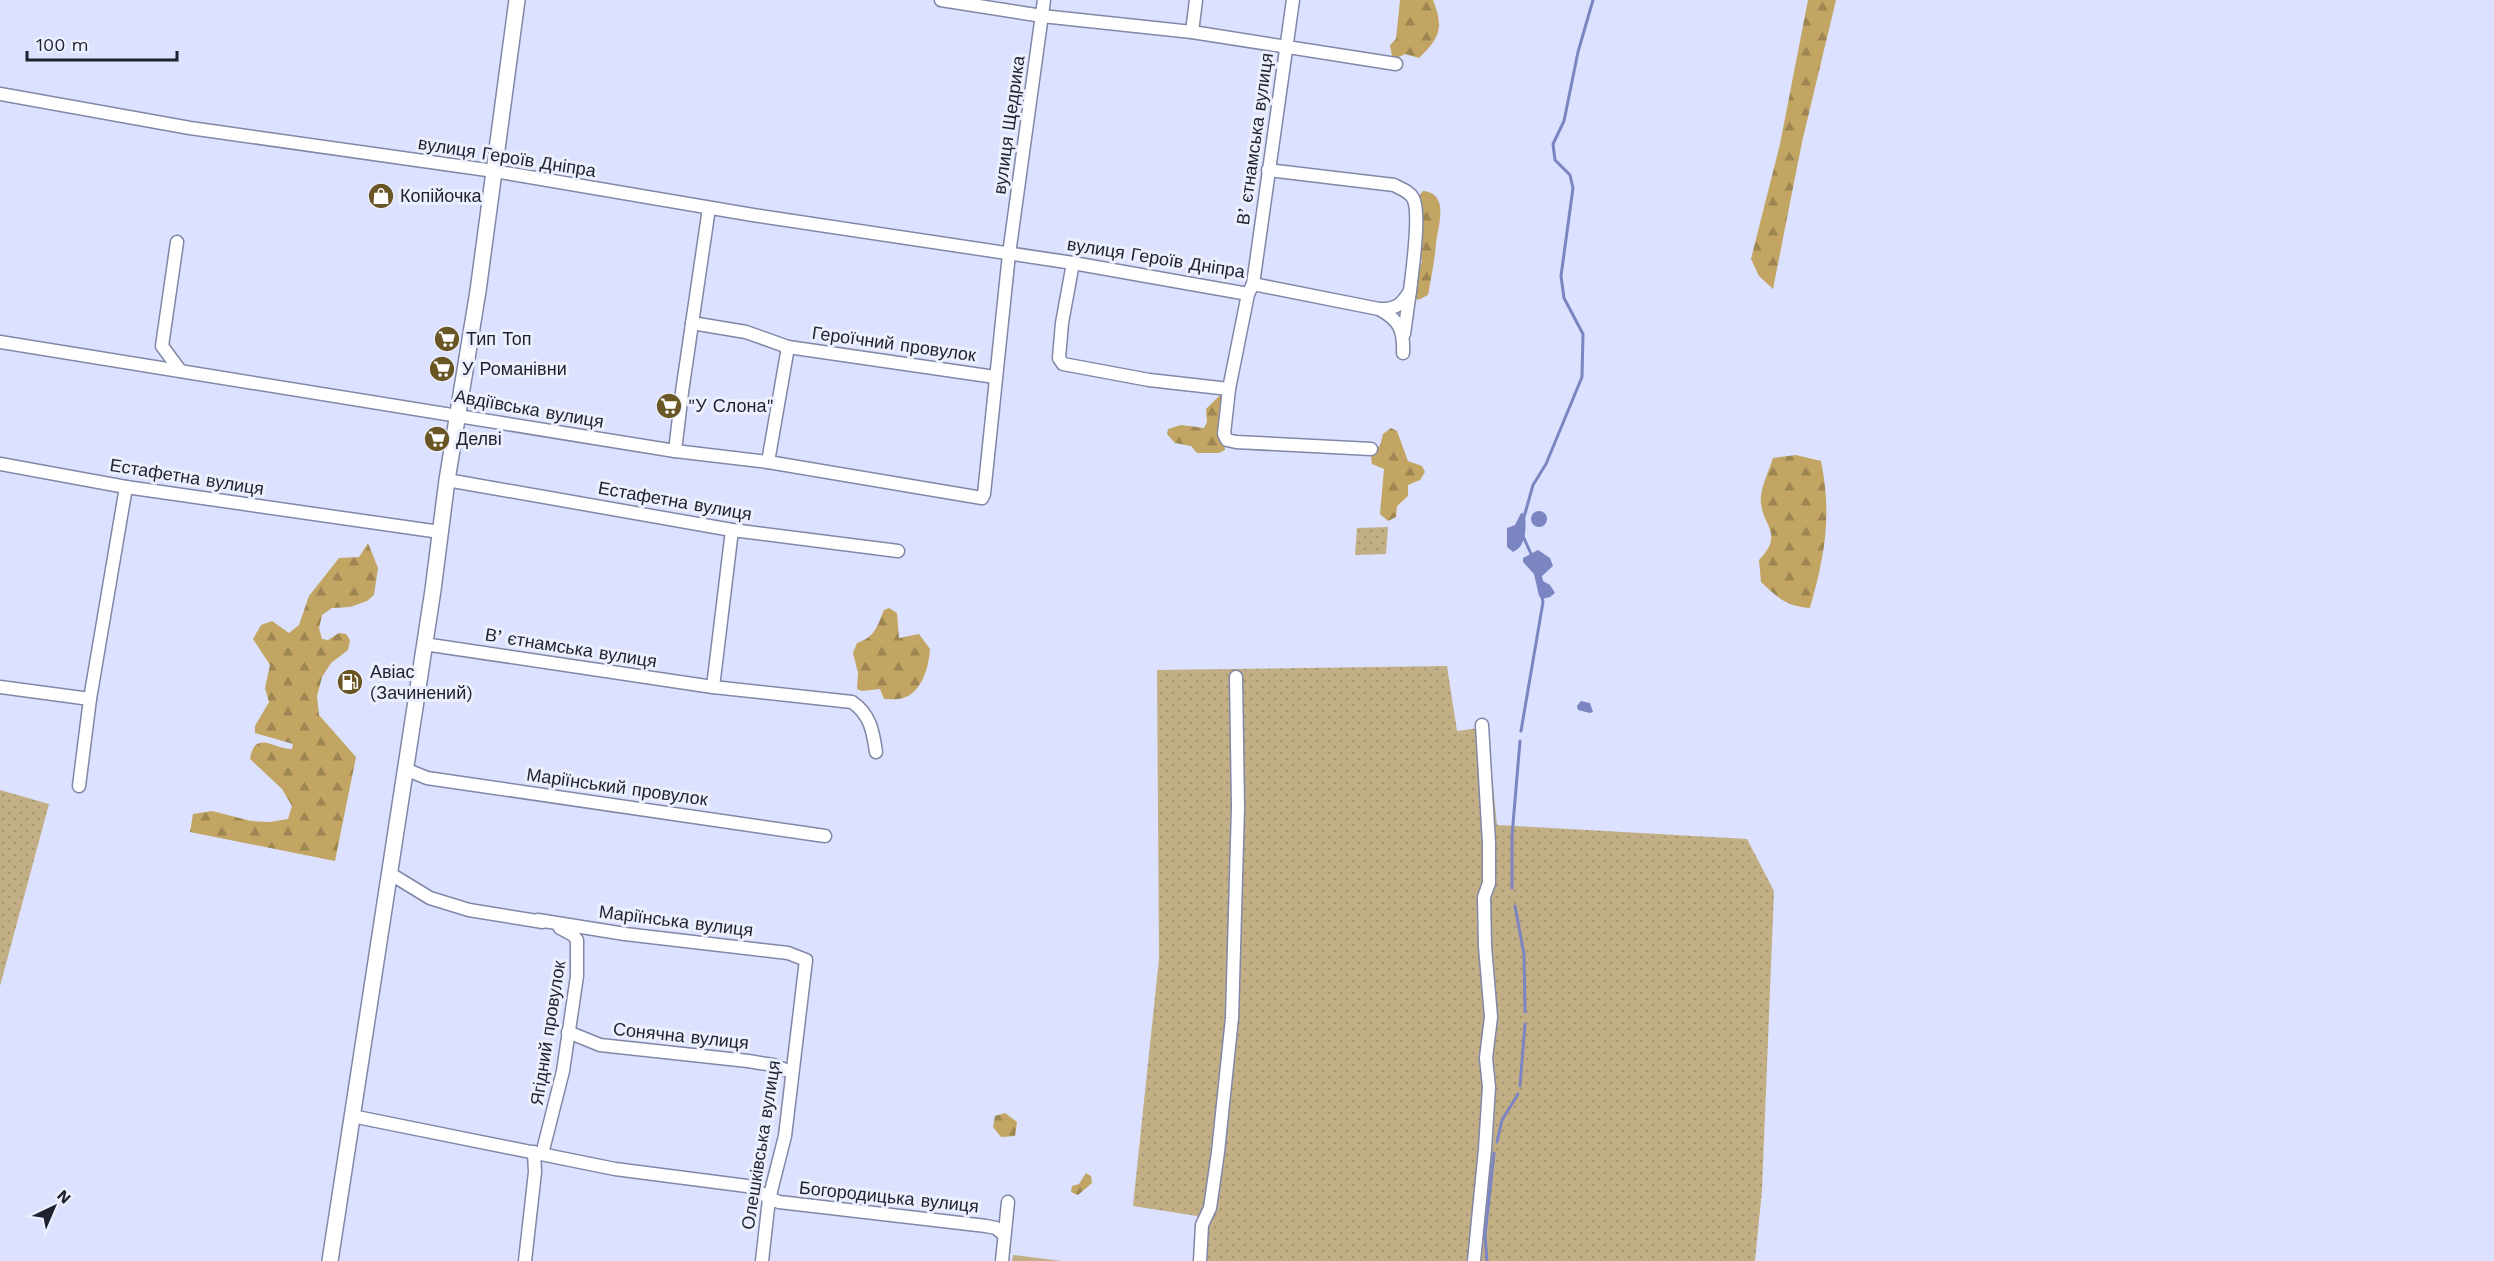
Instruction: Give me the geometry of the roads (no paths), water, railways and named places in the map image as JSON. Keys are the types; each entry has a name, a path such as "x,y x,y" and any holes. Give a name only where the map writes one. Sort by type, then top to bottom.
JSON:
{"main road":[{"path":"330,1261 447,480 459,415 517,0"}],"street":[{"path":"941,0 1042,16 1192,32 1396,64"},
{"name":"вулиця Щедрика","path":"1009,254 1044,0"},
{"path":"1192,32 1196,0"},
{"name":"Вʼєтнамська вулиця","path":"1293,0 1250,289 1230,389 1224,434 1227,440 1236,442 1371,450"},
{"name":"вулиця Героїв Дніпра","path":"0,94 190,128 494,171 709,208 1379,309"},
{"path":"1268,170 1394,185 1412,197 1416,217 1403,353"},
{"path":"675,451 709,208"},
{"path":"142,363 162,346 177,242"},
{"path":"995,377 1009,254"},
{"path":"1073,263 1062,323 1060,361 1149,380 1230,389"},
{"path":"1379,309 1390,309 1401,305 1410,291"},
{"path":"1379,309 1392,316 1404,334"},
{"name":"Героїчний провулок","path":"692,322 746,332 788,347 995,377"},
{"name":"Авдіївська вулиця","path":"0,342 142,363 675,451 768,462 981,498 984,494 995,377"},
{"path":"162,346 179,369"},
{"path":"768,462 788,347"},
{"name":"Естафетна вулиця","path":"0,464 126,487 440,532"},
{"name":"Естафетна вулиця","path":"447,480 732,530 898,551"},
{"path":"79,786 90,699 126,487"},
{"path":"713,687 732,530"},
{"name":"Вʼєтнамська вулиця","path":"424,644 713,687 852,702 860,708 870,722 876,752"},
{"path":"1200,1261 1202,1225 1210,1208 1218,1152 1232,1018 1238,807 1236,677"},
{"path":"0,687 90,699"},
{"path":"1474,1261 1485,1149 1489,1088 1486,1058 1491,1017 1485,946 1484,897 1489,883 1490,843 1482,725"},
{"name":"Маріїнський провулок","path":"405,769 427,778 825,836"},
{"name":"Ягідний провулок","path":"389,873 430,898 469,910 538,920 563,929 573,934 578,940 577,976 563,1071 538,1153 525,1261"},
{"name":"Маріїнська вулиця","path":"538,920 625,934 788,953 802,957 807,964"},
{"name":"Олешківська вулиця","path":"762,1261 769,1199 785,1136 791,1072 807,964"},
{"name":"Сонячна вулиця","path":"568,1032 600,1045 748,1061 773,1065 791,1072"},
{"name":"Богородицька вулиця","path":"352,1116 615,1169 747,1186 760,1190 769,1199 779,1202 986,1226 996,1228 1003,1234"},
{"path":"1002,1261 1008,1202"}],"water":[{"path":"1536,511 1542,511 1547,519 1545,525 1536,527 1531,522 1531,516"},
{"path":"1521,513 1525,514 1525,536 1518,549 1513,552 1507,547 1507,528 1515,525"},
{"path":"1538,550 1550,558 1553,566 1542,576 1543,581 1550,585 1555,593 1542,599 1539,596 1534,574 1523,562 1523,558"},
{"path":"1581,701 1590,703 1593,712 1578,710 1577,706"}],"waterway":[{"path":"1524,517 1533,485 1546,464 1582,377 1583,334 1564,298 1561,276 1573,188 1570,175 1555,160 1553,144 1564,121 1578,52 1593,0"},
{"path":"1522,534 1532,556"},
{"path":"1521,731 1542,597"},
{"path":"1512,888 1512,836 1520,741"},
{"path":"1515,906 1524,954 1525,1012"},
{"path":"1520,1086 1525,1024"},
{"path":"1497,1142 1502,1120 1518,1094"},
{"path":"1487,1261 1485,1235 1494,1153"}],"place":[{"name":"Копійочка","path":"381,196"},
{"name":"Тип Топ","path":"447,339"},
{"name":"У Романівни","path":"442,369"},
{"name":"\"У Слона\"","path":"669,406"},
{"name":"Делві","path":"437,439"},
{"name":"Авіас (Зачинений)","path":"350,682"}]}
